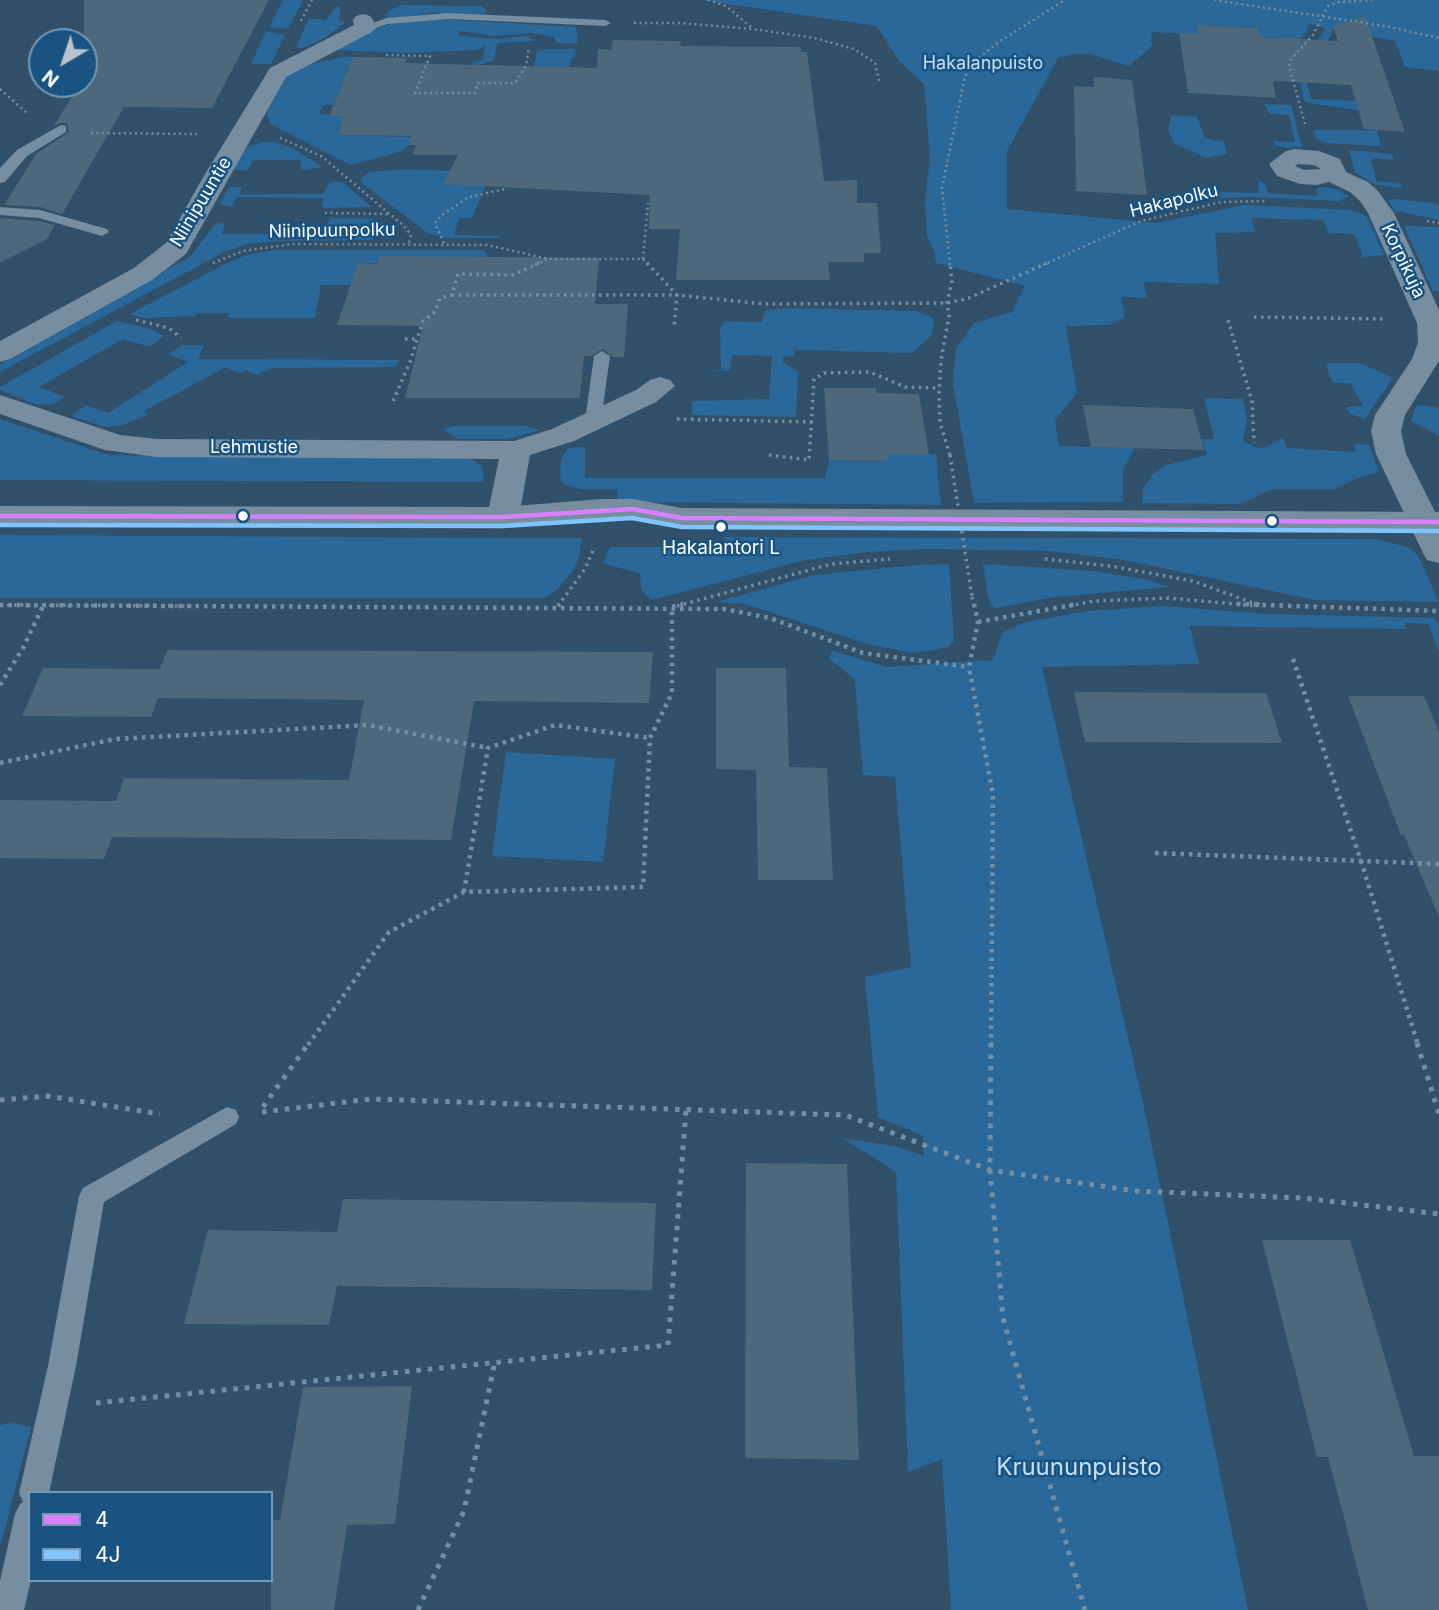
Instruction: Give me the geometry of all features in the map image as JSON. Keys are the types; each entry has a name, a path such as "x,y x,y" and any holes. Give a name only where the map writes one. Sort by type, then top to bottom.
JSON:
{"street":[{"name":"Niinipuuntie","path":"0,353 143,274 169,255 188,232 214,179 278,73 364,24"},
{"name":"Korpikuja","path":"1325,166 1359,187 1381,213 1431,323 1432,343 1426,359 1390,415 1386,431 1391,454 1431,522"},
{"name":"Lehmustie","path":"0,404 116,444 516,450 563,435 660,386"},
{"path":"503,517 516,450"},
{"path":"0,516 503,517 599,529 631,529 682,518 1431,522 1439,553"}],"lane":[{"path":"364,24 448,16 605,23"},
{"path":"0,178 22,153 61,129"},
{"path":"0,211 40,214 102,232"},
{"path":"600,417 602,356"},
{"path":"34,1491 53,1408 92,1196 222,1120"},
{"path":"9,1610 28,1523"}],"path":[{"path":"708,0 726,6 753,29"},
{"path":"1065,0 1000,41 980,57 965,76 942,188 951,281 939,388 940,423 950,455 978,622 969,667 993,795 990,1170 1003,1318 1085,1610"},
{"path":"1214,0 1322,16 1439,38"},
{"path":"1325,166 1310,143 1289,66 1291,59 1313,34 1328,6 1339,2 1372,0"},
{"path":"605,23 680,23 814,37 854,49 874,63 880,84"},
{"path":"377,55 430,56 415,93 475,93 478,83 515,83 526,66 530,46"},
{"path":"445,244 435,223 442,215 469,197 505,189"},
{"name":"Hakapolku","path":"452,295 677,295 765,304 947,303 969,298 1141,221 1221,202 1277,202"},
{"path":"643,259 648,203"},
{"path":"325,213 392,214"},
{"path":"1432,222 1439,224"},
{"name":"Niinipuunpolku","path":"211,264 261,247 445,244 487,245 549,259"},
{"path":"393,401 422,321 436,312 440,298 452,295 458,274 513,275 549,259 643,259 677,295 674,328"},
{"path":"1254,317 1396,319"},
{"path":"128,319 169,328 181,338"},
{"path":"1228,320 1252,401 1254,443"},
{"path":"405,339 417,339"},
{"path":"769,455 809,460 814,379 833,371 870,372 905,387 939,388"},
{"path":"600,417 813,422"},
{"path":"962,557 975,557"},
{"path":"672,607 831,564 896,558"},
{"path":"1042,559 1111,566 1193,581 1262,606"},
{"path":"978,622 1094,601 1168,598 1262,606 1439,611"},
{"path":"0,606 724,609 770,618 863,653 969,667"},
{"path":"0,685 23,648 43,606"},
{"path":"672,607 672,693 650,738 643,887 464,892 389,932 259,1113 371,1099 845,1115 990,1170 1136,1191 1303,1198 1439,1214"},
{"path":"1293,659 1361,861 1439,1114"},
{"path":"0,763 115,739 368,725 488,748 555,724 650,738"},
{"path":"464,892 488,748"},
{"path":"1155,853 1439,864"},
{"path":"0,1100 48,1096 222,1120"},
{"path":"53,1408 495,1361 668,1346 687,1110"},
{"path":"418,1610 464,1511 495,1361"}],"green space":[{"path":"283,0 303,0 288,29 269,27"},
{"name":"Hakalanpuisto","path":"701,0 1439,0 1439,71 1405,67 1395,41 1333,29 1328,41 1304,55 1320,38 1325,28 1309,24 1306,32 1288,53 1283,50 1280,38 1260,37 1258,28 1198,25 1199,34 1151,32 1152,46 1129,66 1090,54 1073,54 1058,58 1007,151 1007,209 1156,223 1245,205 1352,210 1364,215 1370,223 1384,255 1363,257 1354,234 1329,233 1323,220 1251,218 1255,232 1215,233 1219,284 1144,282 1147,298 1121,297 1125,317 1109,325 1066,326 1077,393 1055,420 1059,446 1135,448 1123,470 1123,502 974,503 953,384 956,349 974,323 1012,312 1025,286 936,263 934,250 927,237 925,201 930,158 924,84 899,61 877,26"},
{"path":"400,5 481,6 487,11 482,14 431,13 386,19 389,11"},
{"path":"335,7 341,7 339,21 346,22 326,37 304,48 296,48 309,18 326,20"},
{"path":"440,19 576,27 578,43 556,43 554,37 531,33 494,36 459,31 459,36 498,39 528,36 535,41 497,43 494,60 476,66 472,63 485,59 485,46 477,50 404,53 335,50 371,29 394,23"},
{"path":"266,31 285,35 271,64 251,64"},
{"path":"576,49 575,57 571,58 568,76 533,71 537,51"},
{"path":"353,57 333,105 323,105 319,114 357,116 352,126 340,126 338,135 412,137 409,145 402,151 351,165 270,124 266,109 280,83 291,71 310,62 312,64"},
{"path":"1298,71 1304,71 1311,99 1367,101 1370,112 1308,103 1304,100"},
{"path":"1264,104 1291,105 1302,147 1275,145 1273,141 1295,142 1289,115 1270,114"},
{"path":"1171,115 1197,117 1205,138 1224,142 1227,154 1206,158 1175,144 1168,131"},
{"path":"1314,130 1377,130 1381,146 1325,143 1316,138"},
{"path":"262,142 275,142 294,149 323,167 304,170 300,168 301,160 254,160 247,171 231,169 244,148"},
{"path":"1349,150 1392,154 1394,160 1371,158 1376,181 1401,184 1402,188 1376,185 1355,172"},
{"path":"408,169 473,172 489,177 472,218 459,218 454,235 499,238 447,238 429,234 360,179 369,172"},
{"path":"1258,182 1265,183 1268,193 1318,196 1317,188 1325,187 1340,190 1349,197 1338,201 1217,198 1174,207 1162,201 1201,186 1206,186 1209,192 1259,193"},
{"path":"329,183 343,183 372,207 325,208 322,206 323,198 237,197 231,207 220,204 231,187 242,187 240,194 323,194"},
{"path":"1393,199 1434,203 1439,206 1439,220 1395,211 1388,201"},
{"path":"330,218 374,219 389,225 388,231 371,240 280,241 248,244 226,251 0,372 0,364 191,256 215,224 225,223 222,234 322,234"},
{"path":"1404,226 1439,227 1439,291 1433,291"},
{"path":"273,250 487,252 485,264 358,263 351,285 321,285 315,318 228,318 229,313 197,313 195,316 144,318 130,314 227,263 246,255"},
{"path":"790,308 917,311 934,319 932,335 912,353 795,350 794,356 783,357 783,362 798,372 796,417 692,415 692,401 769,399 772,356 732,355 730,371 700,370 721,370 720,328 725,321 761,322 766,310"},
{"path":"117,321 151,329 164,336 150,347 123,339 39,387 65,397 53,404 37,405 0,390 0,387"},
{"path":"183,345 204,345 198,359 400,360 395,367 274,368 256,375 246,370 239,373 226,367 144,411 148,415 120,426 105,427 71,416 86,405 108,413 188,362 168,354"},
{"path":"1328,363 1359,363 1393,378 1365,419 1350,414 1346,407 1363,406 1350,383 1333,383 1326,366"},
{"path":"1204,398 1243,399 1247,419 1243,440 1254,447 1263,448 1283,438 1287,448 1355,452 1354,444 1369,445 1379,472 1355,479 1335,489 1272,489 1241,504 1142,503 1143,489 1153,474 1167,465 1207,455 1201,439 1214,439"},
{"path":"1416,406 1439,408 1439,436 1411,421"},
{"path":"0,419 108,455 471,459 481,465 484,474 483,482 0,480"},
{"path":"452,426 524,426 540,430 507,439 458,439 444,430"},
{"path":"585,447 585,478 825,478 829,460 887,461 887,454 936,454 941,505 618,502 617,489 580,489 563,484 560,478 561,459 568,448"},
{"path":"0,535 582,538 580,555 573,570 558,589 544,598 0,598"},
{"path":"724,537 1377,539 1407,547 1418,555 1439,602 1315,600 1124,560 1050,551 928,549 866,552 806,560 651,600 641,589 640,574 603,563 610,547 725,547"},
{"path":"949,564 954,641 948,647 930,651 913,653 867,644 745,604 716,602 814,575"},
{"path":"983,564 1094,571 1144,579 1169,587 1055,597 996,608 991,605 988,597"},
{"name":"Kruununpuisto","path":"1164,606 1267,614 1433,618 1439,625 1439,651 1428,624 1405,623 1406,629 1190,626 1199,664 1042,667 1142,1098 1248,1610 951,1610 942,1459 908,1472 896,1172 843,1138 900,1147 924,1156 923,1136 878,1117 865,977 911,967 895,777 863,775 855,680 829,658 832,650 886,667 993,660 1002,633 1026,622 1088,611"},
{"path":"506,752 615,759 603,862 492,856"},
{"path":"11,1423 31,1427 0,1548 0,1425"}],"building":[{"path":"84,0 269,0 212,108 124,107 62,214 40,207 4,205 36,154 69,132 67,123 53,127 71,98 98,98 98,28 84,28"},
{"path":"1365,16 1405,132 1364,129 1351,85 1273,81 1276,98 1188,93 1179,33 1199,34 1197,25 1258,28 1260,37 1338,41 1333,26"},
{"path":"613,40 681,41 680,46 801,47 801,52 807,52 824,181 857,180 857,203 877,203 881,253 864,253 864,262 828,262 830,280 676,280 680,229 649,229 650,195 443,184 458,155 413,155 416,145 409,145 412,136 338,135 343,116 329,116 353,57 407,58 405,63 597,68 598,49 611,50"},
{"path":"1094,77 1132,80 1147,195 1076,191 1074,86 1094,87"},
{"path":"0,218 55,225 47,239 0,263"},
{"path":"380,256 599,258 595,304 628,304 624,357 613,357 603,349 591,356 584,356 580,398 405,398 423,326 337,325 358,263 377,264"},
{"path":"824,388 876,388 877,393 919,394 929,455 887,454 888,461 829,460"},
{"path":"1083,405 1193,409 1204,450 1091,447"},
{"path":"167,650 653,652 649,703 474,701 451,840 112,837 104,859 0,858 0,800 116,801 124,778 349,780 364,700 158,698 151,717 22,716 43,668 160,669"},
{"path":"716,668 786,668 789,767 827,768 833,880 758,880 756,770 716,769"},
{"path":"1074,692 1266,693 1282,743 1085,742"},
{"path":"1348,696 1424,696 1439,732 1439,917 1404,835 1401,835"},
{"path":"746,1163 847,1164 859,1460 745,1458"},
{"path":"343,1199 656,1203 652,1290 337,1286 329,1325 184,1324 208,1230 337,1232"},
{"path":"1262,1240 1350,1240 1414,1456 1439,1456 1439,1610 1368,1610 1328,1457 1317,1457"},
{"path":"412,1386 395,1524 347,1525 334,1610 271,1610 273,1520 280,1520 303,1387"}],"transit line":[{"name":"4","path":"0,516 503,517 633,509 682,518 1439,522"},
{"name":"4J","path":"0,525 503,526 632,518 682,527 1439,531"}],"place":[{"name":"Hakalantori L","path":"721,527"}]}
